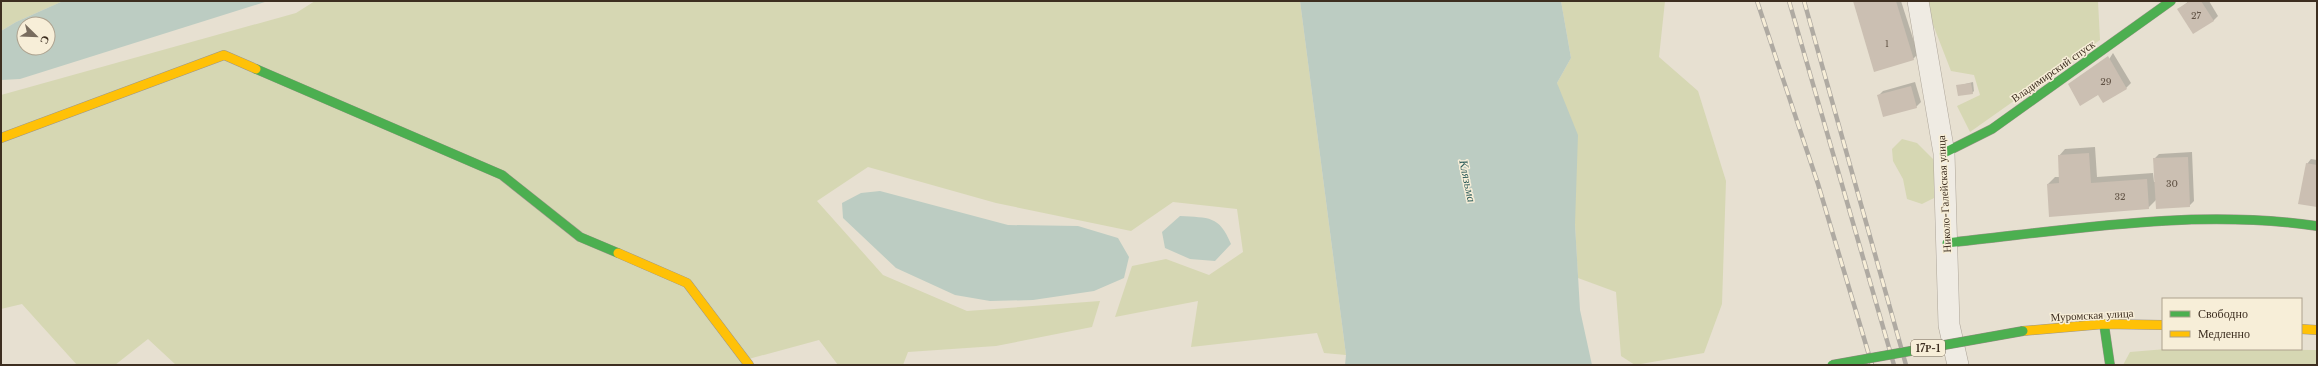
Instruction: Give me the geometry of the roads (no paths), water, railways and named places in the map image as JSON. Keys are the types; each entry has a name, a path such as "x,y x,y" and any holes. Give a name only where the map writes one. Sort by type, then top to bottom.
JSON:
{"street":[{"name":"Николо-Галейская улица","path":"1918,1 1944,152 1949,325 1958,365"},
{"name":"Владимирский спуск","path":"1944,152 1992,129 2171,1"},
{"path":"1,138 224,55 502,175 580,237 687,283 749,365"},
{"path":"1947,243 2189,218 2278,220 2317,226"},
{"path":"2104,324 2110,365"},
{"name":"Муромская улица","path":"1832,365 2023,331 2104,324 2162,325"},
{"path":"2302,329 2317,330"}],"water":[{"path":"63,1 268,1 20,79 1,80 1,31 16,22 16,56 56,56 56,16 29,16"},
{"name":"Клязьма","path":"1300,1 1561,1 1571,58 1557,83 1578,135 1575,224 1580,310 1592,365 1345,365 1346,355"},
{"path":"880,191 1008,225 1078,226 1118,238 1129,257 1124,278 1094,291 1033,300 990,301 955,295 896,268 843,218 842,203 861,193"},
{"path":"1180,216 1199,217 1212,220 1222,228 1231,244 1215,261 1190,259 1165,248 1162,232"}],"railway":[{"path":"1757,1 1818,184 1872,365"},
{"path":"1789,1 1894,365"},
{"path":"1804,1 1906,365"}]}
